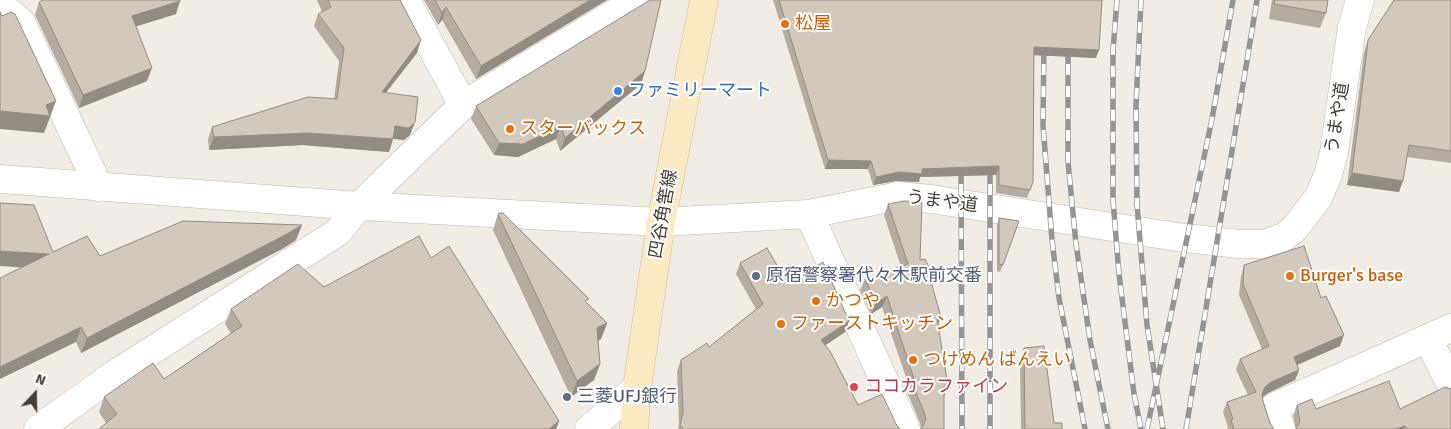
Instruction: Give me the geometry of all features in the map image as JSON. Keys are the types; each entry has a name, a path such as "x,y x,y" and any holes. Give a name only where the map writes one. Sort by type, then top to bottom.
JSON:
{"main road":[{"name":"四谷角筈線","path":"634,429 638,388 662,222 704,0"}],"street":[{"path":"406,0 463,105"},
{"path":"38,429 115,374 338,232 359,206 463,105 637,0"},
{"name":"うまや道","path":"0,179 359,206 662,222 808,214 900,196 1163,235 1239,244 1264,244 1284,237 1295,228 1318,198 1328,175 1334,152 1352,27 1360,0"},
{"path":"7,2 21,22 99,187"},
{"path":"808,214 906,429"},
{"path":"1281,429 1274,407 1439,333 1451,385"},
{"path":"589,429 638,388"}],"building":[{"path":"43,0 180,1 132,16 152,68 83,95 39,2"},
{"path":"328,0 400,0 421,40 382,92 418,97 415,122 409,128 395,126 393,139 308,133 214,137 212,127 308,97 337,99 344,48 318,14 331,7"},
{"path":"435,0 590,0 481,66 446,7 442,13"},
{"path":"650,0 661,0 645,71 565,138 561,126 523,144 499,143 476,106"},
{"path":"779,0 1102,0 1099,50 1034,47 1033,182 1030,190 999,185 999,166 922,169 922,174 899,172 876,177 871,161 828,160"},
{"path":"1275,0 1328,0 1326,13 1274,4"},
{"path":"1394,0 1451,0 1451,151 1409,145 1403,181 1352,173 1368,40"},
{"path":"0,12 2,16 11,12 15,14 56,101 46,105 50,116 0,111"},
{"path":"904,201 922,202 920,260 925,259 929,267 927,268 941,317 937,318 948,386 944,386 944,429 920,429 926,419 911,381 914,379 887,296 876,303 865,279 908,264 888,204"},
{"path":"0,203 34,205 53,252 87,236 100,256 183,221 302,225 87,338 81,327 0,367 0,278 49,254 0,251"},
{"path":"503,213 589,299 585,301 607,323 597,328 600,364 577,381 498,214"},
{"path":"999,218 1019,221 1003,265 999,264"},
{"path":"419,236 431,258 449,246 559,421 549,429 99,429 117,414 104,397 153,363 164,379 242,326 231,309 298,264 324,287"},
{"path":"1304,246 1321,298 1326,296 1344,335 1294,357 1299,370 1271,382 1265,387 1262,394 1263,401 1270,423 1274,429 1234,429 1231,420 1233,419 1227,402 1256,392 1240,359 1269,346 1243,284 1244,265"},
{"path":"767,248 788,284 823,262 849,321 821,340 830,351 858,405 882,394 900,429 683,429 680,425 683,412 681,360 707,343 709,347 763,304 740,263"},
{"path":"1044,346 1054,423 1062,423 1062,429 1025,429 1024,348"},
{"path":"1389,381 1400,409 1445,387 1451,389 1451,429 1407,429 1405,426 1396,429 1296,429 1300,421 1297,405 1312,399 1316,409"}],"railway":[{"path":"1117,0 1113,51 1113,200 1119,274 1134,394 1141,429"},
{"path":"1141,0 1136,105 1137,204 1147,325 1163,429"},
{"path":"1147,429 1212,119 1233,0"},
{"path":"1186,429 1257,0"},
{"path":"1044,42 1043,125 1052,240 1059,298 1085,429"},
{"path":"1068,42 1068,162 1076,244 1090,340 1108,429"},
{"path":"961,162 962,429"},
{"path":"990,162 990,429"}],"place":[{"name":"松屋","path":"785,24"},
{"name":"ファミリーマート","path":"618,91"},
{"name":"スターバックス","path":"510,129"},
{"name":"原宿警察署代々木駅前交番","path":"756,276"},
{"name":"Burger's base","path":"1290,276"},
{"name":"かつや","path":"816,301"},
{"name":"ファーストキッチン","path":"781,324"},
{"name":"つけめん ばんえい","path":"913,360"},
{"name":"ココカラファイン","path":"854,387"},
{"name":"三菱UFJ銀行","path":"567,397"}]}
